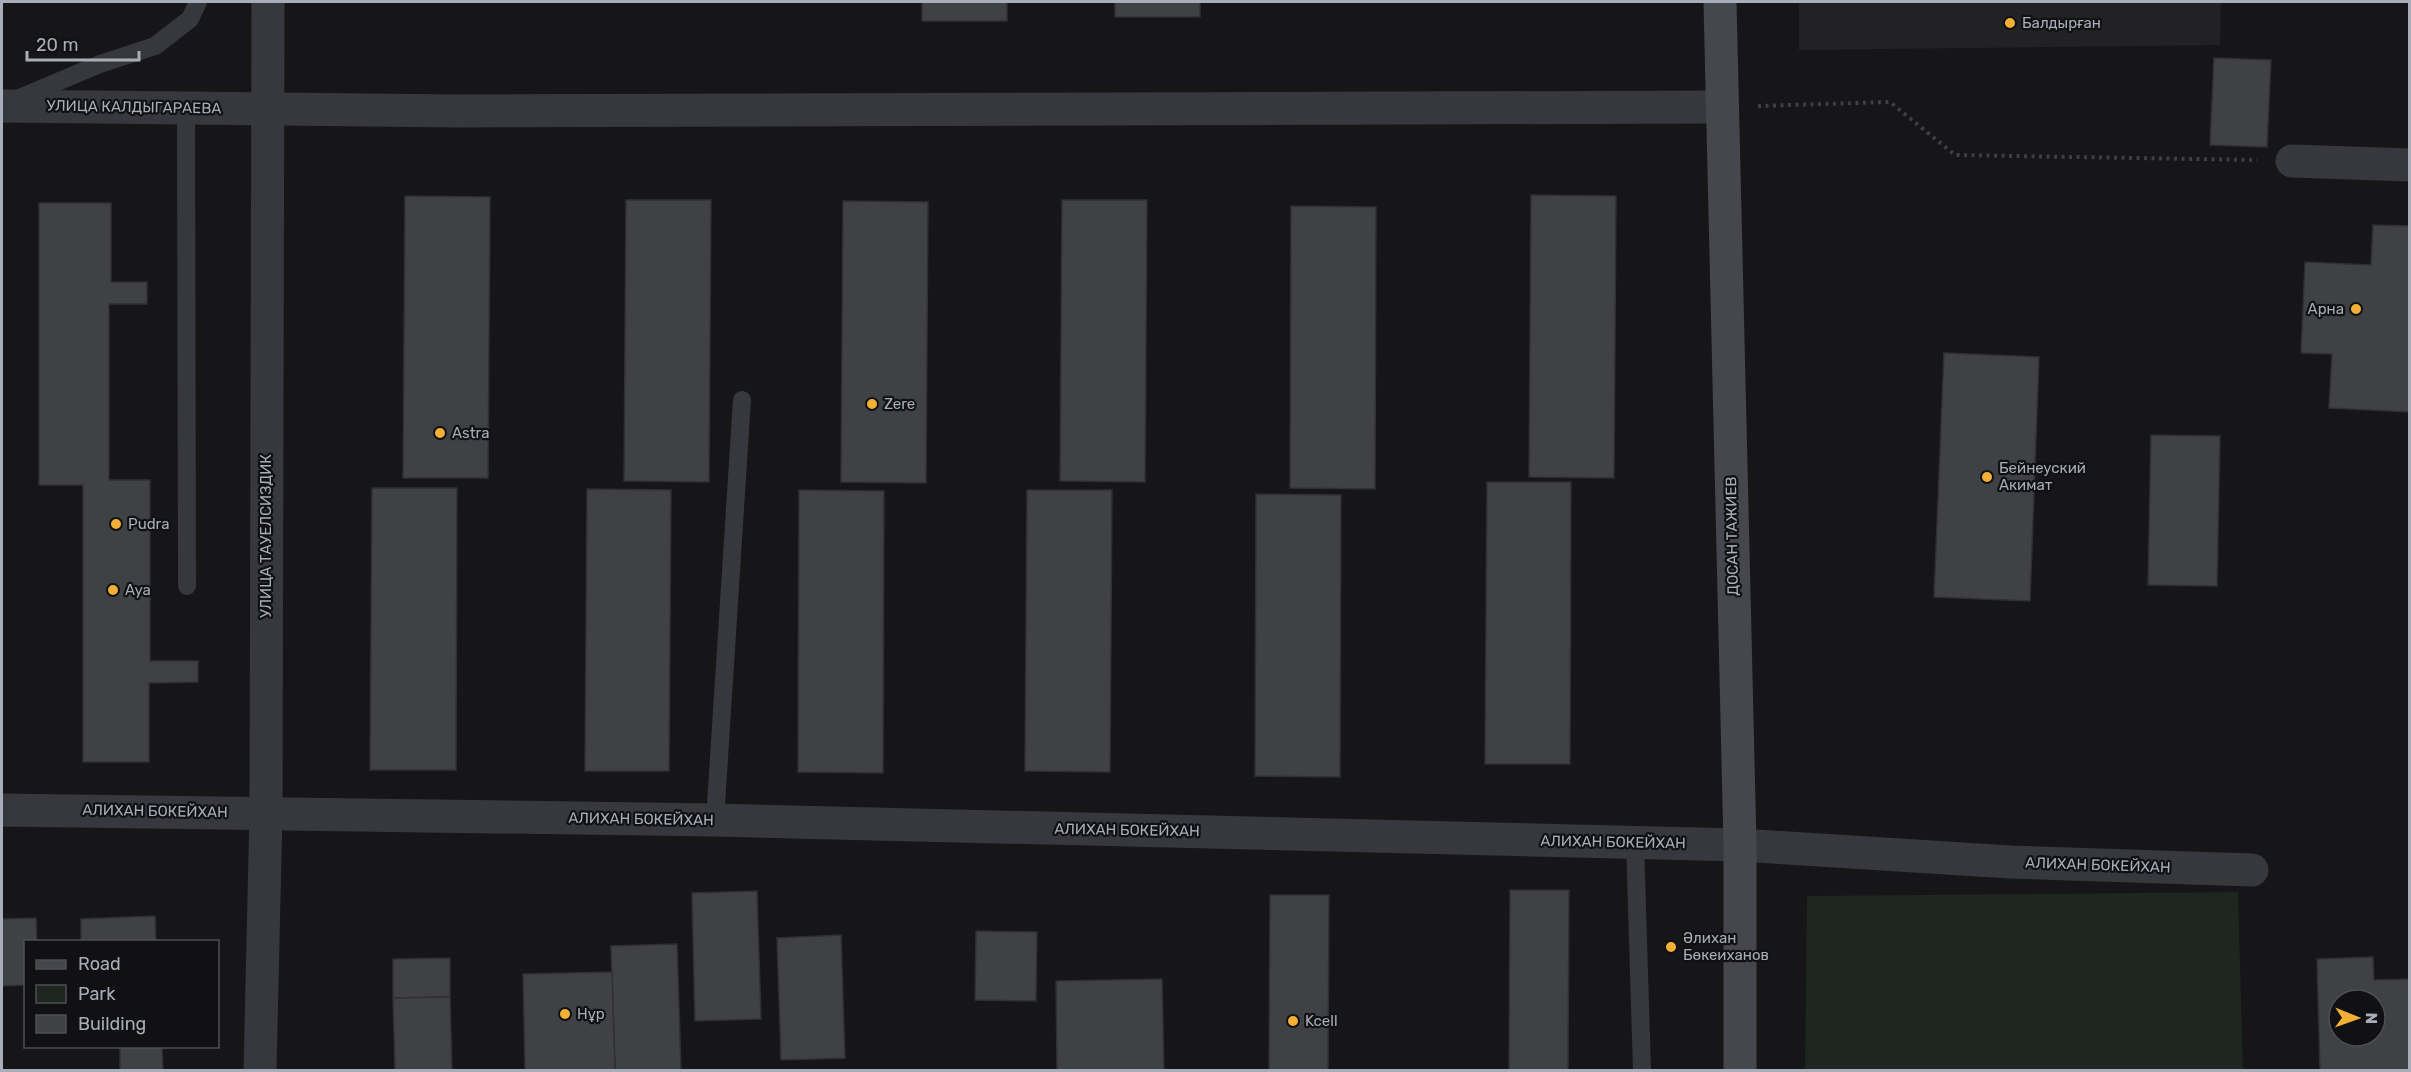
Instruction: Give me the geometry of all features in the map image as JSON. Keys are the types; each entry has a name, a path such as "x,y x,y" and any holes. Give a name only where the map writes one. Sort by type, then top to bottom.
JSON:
{"street":[{"name":"УЛИЦА ТАУЕЛСИЗДИК","path":"261,1071 266,813 268,2"},
{"name":"ДОСАН ТАЖИЕВ","path":"1720,2 1740,845 1740,1071"},
{"name":"УЛИЦА КАЛДЫГАРАЕВА","path":"2,106 484,111 1722,107"},
{"path":"2292,161 2409,165"},
{"name":"АЛИХАН БОКЕЙХАН","path":"2,810 715,820 1740,845 2010,862 2252,870"}],"lane":[{"path":"2,106 100,64 156,46 190,19 198,2"},
{"path":"186,107 187,586"},
{"path":"715,820 741,400"},
{"path":"1635,843 1642,1071"}],"path":[{"path":"1722,107 1890,102 1955,155 2292,161"}],"shaded area":[{"name":"Балдырған","path":"1799,2 2221,2 2220,45 1799,50"}],"green space":[{"path":"2238,892 2243,1070 1805,1070 1807,896"}],"building":[{"path":"922,2 1007,2 1007,21 922,21"},
{"path":"1115,2 1200,2 1200,17 1115,17"},
{"path":"2214,58 2271,60 2267,147 2210,145"},
{"path":"1531,195 1616,196 1614,478 1529,477"},
{"path":"405,196 490,197 488,478 403,478"},
{"path":"626,200 711,200 709,482 624,481"},
{"path":"1062,200 1147,200 1145,482 1060,481"},
{"path":"843,201 928,202 926,483 841,482"},
{"path":"39,203 111,203 111,282 147,282 147,304 109,304 109,480 150,480 150,661 198,661 198,682 149,683 149,762 83,762 83,485 39,485"},
{"path":"1291,206 1376,207 1375,489 1290,488"},
{"name":"Арна","path":"2373,225 2410,226 2410,412 2329,408 2332,354 2301,353 2305,262 2371,265"},
{"name":"Бейнеуский Акимат","path":"1944,353 2039,357 2030,601 1934,597"},
{"path":"2151,435 2220,436 2217,586 2148,585"},
{"path":"1487,482 1571,482 1570,764 1485,764"},
{"path":"372,488 457,488 456,770 370,770"},
{"path":"587,489 671,490 669,771 585,771"},
{"path":"799,490 884,491 883,773 798,772"},
{"path":"1027,490 1112,490 1110,772 1025,771"},
{"path":"1256,494 1341,495 1340,777 1255,776"},
{"path":"1510,890 1569,890 1568,1070 1509,1070"},
{"path":"757,891 761,1019 695,1021 692,893"},
{"path":"1270,895 1329,895 1328,1070 1269,1070"},
{"path":"155,916 156,940 81,940 81,919"},
{"path":"36,918 37,940 24,940 24,985 2,986 2,919"},
{"path":"976,931 1037,932 1036,1001 975,1000"},
{"path":"841,935 845,1058 781,1060 777,938"},
{"path":"677,944 681,1070 615,1070 611,946"},
{"path":"2373,957 2374,980 2410,979 2410,1070 2320,1070 2317,959"},
{"path":"450,958 450,997 393,998 393,959"},
{"path":"612,972 615,1070 525,1070 523,974"},
{"path":"1162,979 1164,1070 1057,1070 1056,981"},
{"path":"450,997 452,1070 395,1070 393,998"},
{"path":"120,1048 162,1048 163,1070 120,1070"}],"place":[{"name":"Балдырған","path":"2010,23"},
{"name":"Арна","path":"2356,309"},
{"name":"Zere","path":"872,404"},
{"name":"Astra","path":"440,433"},
{"name":"Бейнеуский Акимат","path":"1987,477"},
{"name":"Pudra","path":"116,524"},
{"name":"Aya","path":"113,590"},
{"name":"Әлихан Бөкеиханов","path":"1671,947"},
{"name":"Нұр","path":"565,1014"},
{"name":"Kcell","path":"1293,1021"}]}
